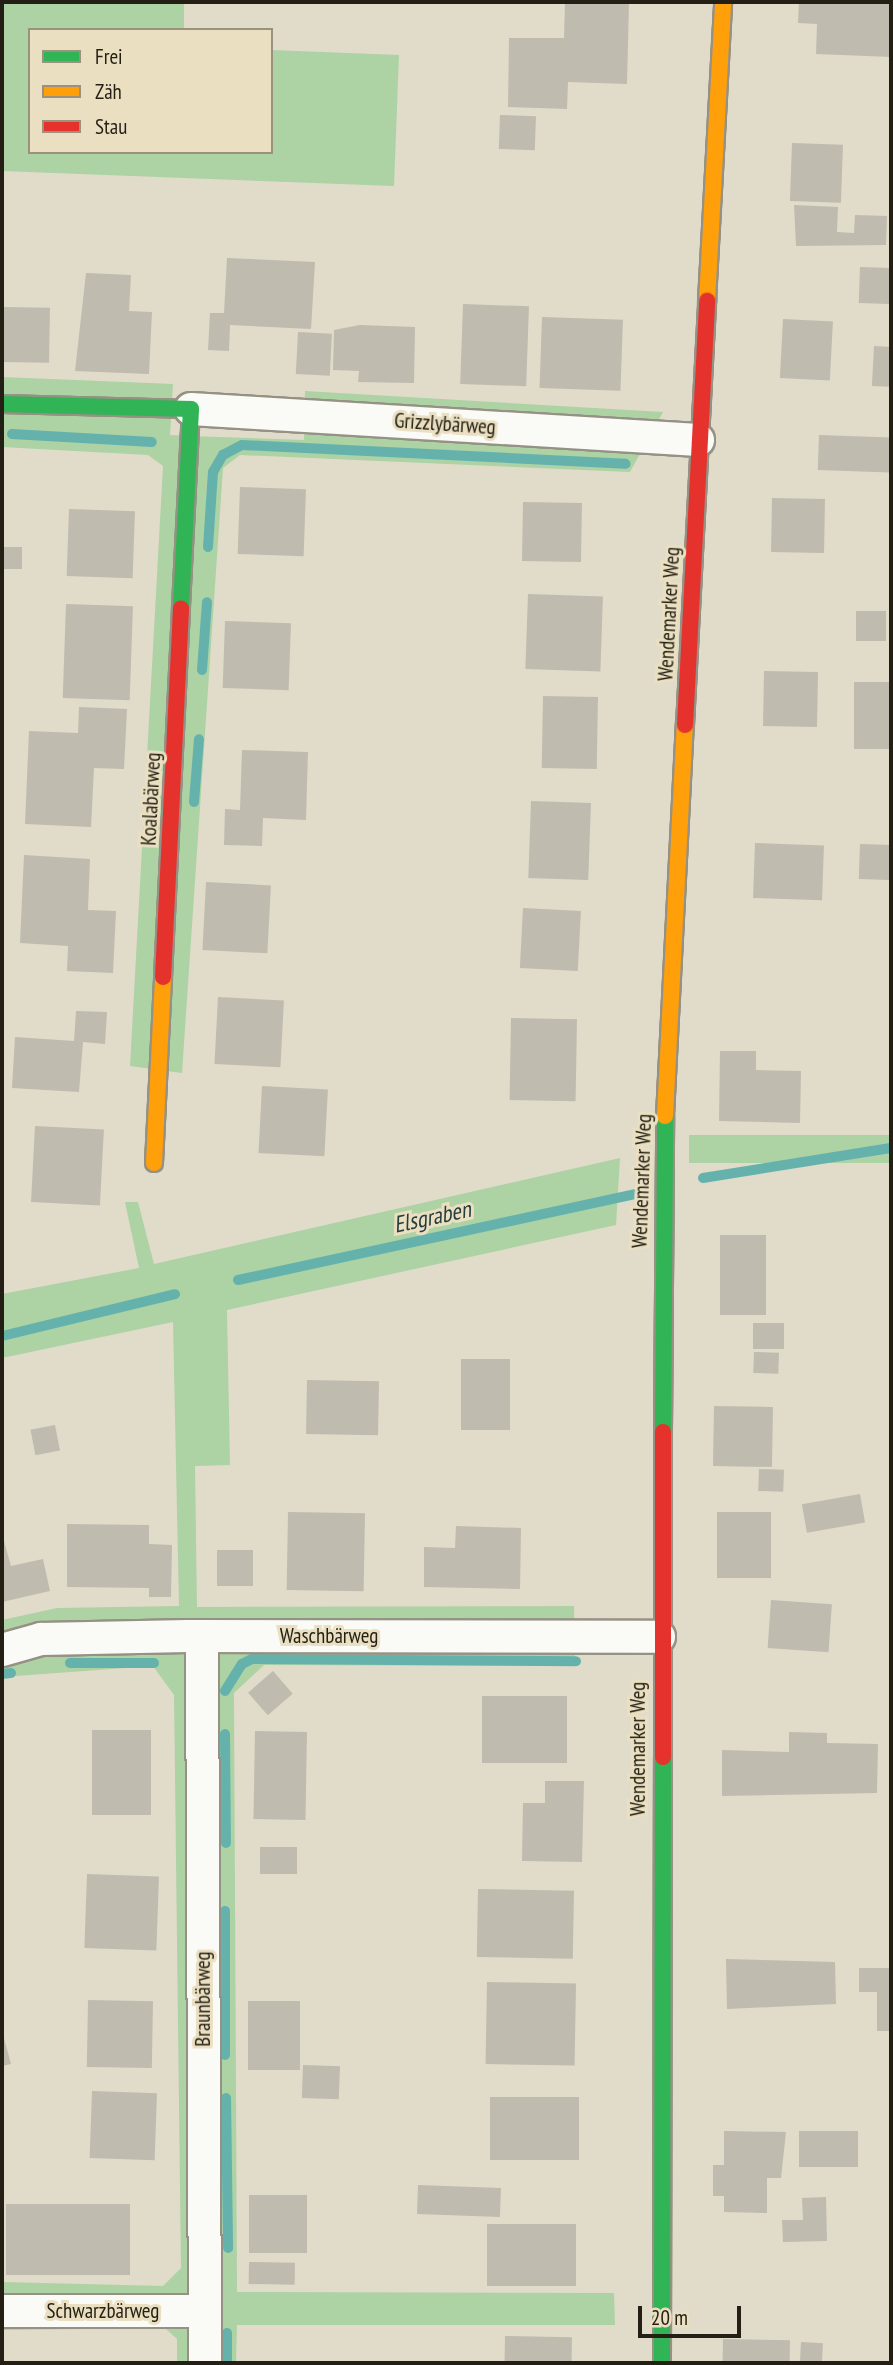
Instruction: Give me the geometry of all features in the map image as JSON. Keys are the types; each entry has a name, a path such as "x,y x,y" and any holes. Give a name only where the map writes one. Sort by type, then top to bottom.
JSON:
{"street":[{"name":"Wendemarker Weg","path":"662,2363 659,1637 663,1155 698,440 723,2"},
{"name":"Grizzlybärweg","path":"2,404 190,422 698,440"},
{"name":"Koalabärweg","path":"153,1163 190,422"},
{"name":"Waschbärweg","path":"2,1650 41,1639 202,1636 659,1637"},
{"name":"Braunbärweg","path":"202,1636 205,2363"},
{"name":"Schwarzbärweg","path":"2,2311 205,2311"}],"green space":[{"path":"2,2 184,2 184,28 28,28 28,154 273,154 273,50 399,55 394,186 2,171"},
{"path":"2,377 173,384 170,435 304,440 305,391 663,412 630,472 240,455 223,468 182,1073 130,1066 163,466 148,455 2,447"},
{"path":"689,1135 891,1135 891,1163 689,1163"},
{"path":"620,1158 616,1225 227,1310 230,1465 195,1466 197,1607 574,1606 575,1666 264,1665 234,1693 237,2292 614,2293 615,2325 237,2325 236,2363 177,2363 177,2339 165,2328 2,2330 2,2282 163,2286 181,2268 174,1695 153,1666 2,1677 2,1620 57,1608 179,1606 173,1322 2,1358 2,1294 139,1268 125,1202 138,1202 154,1264"}],"building":[{"path":"565,2 629,2 627,84 568,82 567,109 508,107 509,38 564,38"},
{"path":"799,2 891,2 891,57 816,54 817,24 798,23"},
{"path":"500,115 536,116 535,150 499,149"},
{"path":"792,143 843,145 841,203 790,201"},
{"path":"794,205 838,207 837,232 854,233 855,215 887,216 886,245 796,246"},
{"path":"227,258 315,262 311,329 230,325 229,351 208,350 210,313 224,313"},
{"path":"860,267 891,268 890,304 859,303"},
{"path":"86,273 131,275 129,311 152,312 149,374 75,371"},
{"path":"463,304 529,306 526,386 460,384"},
{"path":"2,307 50,308 49,363 2,362"},
{"path":"542,317 623,320 620,391 540,388"},
{"path":"783,319 833,322 830,381 780,378"},
{"path":"360,325 415,327 414,383 358,382 359,371 333,370 334,330"},
{"path":"298,332 332,334 330,376 296,374"},
{"path":"874,346 891,347 889,387 872,386"},
{"path":"819,435 891,438 890,472 818,470"},
{"path":"240,487 306,489 304,556 238,554"},
{"path":"772,498 825,499 824,553 771,552"},
{"path":"523,502 582,503 581,562 522,561"},
{"path":"69,509 135,511 133,578 67,576"},
{"path":"2,547 22,547 22,569 2,569"},
{"path":"528,594 603,597 600,672 525,669"},
{"path":"66,604 133,606 130,700 63,698"},
{"path":"856,611 886,611 886,641 856,641"},
{"path":"225,621 291,623 289,690 223,688"},
{"path":"764,671 818,672 817,727 763,726"},
{"path":"854,682 891,682 891,749 854,749"},
{"path":"543,696 598,697 597,769 542,768"},
{"path":"79,707 127,709 124,769 94,768 91,827 25,824 29,731 78,733"},
{"path":"242,750 308,752 306,820 263,818 262,846 224,845 225,809 240,810"},
{"path":"531,801 591,803 588,880 528,878"},
{"path":"755,843 824,845 822,900 753,898"},
{"path":"860,844 891,845 890,880 859,879"},
{"path":"24,855 90,859 88,910 116,911 113,973 67,971 68,946 20,943"},
{"path":"206,882 271,885 267,953 202,950"},
{"path":"523,908 581,911 578,971 520,968"},
{"path":"218,997 284,1000 280,1067 214,1064"},
{"path":"76,1011 107,1012 105,1044 83,1042 79,1092 12,1088 15,1037 74,1041"},
{"path":"511,1018 577,1019 576,1101 510,1100"},
{"path":"720,1051 756,1051 756,1070 801,1071 800,1123 719,1121"},
{"path":"262,1086 328,1089 324,1156 258,1153"},
{"path":"35,1126 104,1130 100,1206 31,1202"},
{"path":"720,1235 766,1235 766,1315 720,1315"},
{"path":"753,1323 784,1323 784,1349 753,1349"},
{"path":"754,1352 779,1353 778,1374 753,1373"},
{"path":"461,1359 510,1359 510,1430 461,1430"},
{"path":"307,1380 379,1381 378,1435 306,1434"},
{"path":"714,1406 773,1407 772,1467 713,1466"},
{"path":"55,1425 60,1451 35,1455 30,1430"},
{"path":"759,1469 784,1470 783,1492 758,1491"},
{"path":"860,1494 865,1523 807,1533 802,1504"},
{"path":"288,1512 365,1513 364,1591 287,1590"},
{"path":"717,1512 771,1512 771,1578 717,1578"},
{"path":"67,1524 149,1525 149,1544 172,1545 171,1597 149,1597 149,1588 67,1587"},
{"path":"456,1526 521,1528 520,1589 424,1587 424,1547 455,1548"},
{"path":"2,1534 11,1566 43,1559 50,1591 2,1602"},
{"path":"217,1550 253,1550 253,1586 217,1586"},
{"path":"771,1600 832,1604 829,1652 768,1648"},
{"path":"273,1671 293,1694 268,1715 248,1693"},
{"path":"482,1696 567,1696 567,1763 482,1763"},
{"path":"92,1730 151,1730 151,1815 92,1815"},
{"path":"255,1731 307,1732 305,1820 253,1819"},
{"path":"789,1732 827,1733 827,1743 878,1744 877,1793 722,1796 722,1750 789,1752"},
{"path":"545,1781 584,1781 582,1862 522,1861 523,1803 545,1803"},
{"path":"260,1847 297,1847 297,1874 260,1874"},
{"path":"87,1874 159,1877 156,1950 84,1948"},
{"path":"478,1889 574,1891 573,1959 477,1957"},
{"path":"726,1959 835,1962 836,2004 727,2009"},
{"path":"859,1968 891,1968 891,2031 877,2031 877,1992 859,1992"},
{"path":"487,1982 576,1984 575,2066 486,2064"},
{"path":"88,2000 153,2001 152,2068 87,2067"},
{"path":"248,2001 300,2001 300,2070 248,2070"},
{"path":"2,2031 11,2064 2,2066"},
{"path":"303,2065 340,2066 339,2099 302,2098"},
{"path":"92,2091 157,2093 155,2160 90,2158"},
{"path":"490,2097 579,2097 579,2160 490,2160"},
{"path":"724,2131 786,2132 781,2178 767,2178 767,2213 724,2212 724,2196 713,2196 713,2165 724,2165"},
{"path":"799,2131 858,2131 858,2167 799,2167"},
{"path":"418,2185 501,2188 500,2217 417,2214"},
{"path":"249,2195 307,2195 307,2253 249,2253"},
{"path":"826,2197 827,2241 783,2242 782,2220 803,2220 802,2198"},
{"path":"6,2204 130,2204 130,2275 6,2275"},
{"path":"487,2224 576,2224 576,2286 487,2286"},
{"path":"249,2262 295,2263 295,2285 249,2284"},
{"path":"505,2336 572,2337 572,2363 505,2363"},
{"path":"723,2339 790,2340 790,2363 723,2363"},
{"path":"801,2342 823,2343 822,2363 800,2363"}],"waterway":[{"path":"12,434 152,442"},
{"path":"208,547 213,472 223,455 242,445 626,464"},
{"path":"202,670 207,602"},
{"path":"194,802 199,739"},
{"name":"Elsgraben","path":"703,1178 891,1148"},
{"name":"Elsgraben","path":"238,1280 635,1194"},
{"name":"Elsgraben","path":"2,1336 175,1294"},
{"path":"225,1691 242,1664 252,1659 576,1661"},
{"path":"70,1663 154,1663"},
{"path":"2,1674 11,1673"},
{"path":"225,1734 226,1843"},
{"path":"225,1911 225,2055"},
{"path":"226,2098 228,2248"},
{"path":"227,2333 227,2363"}],"traffic: fast":[{"path":"2,404 191,409 181,608"},
{"path":"663,1432 665,1116"},
{"path":"662,2363 663,1757"}],"traffic: slow":[{"path":"707,301 723,2"},
{"path":"665,1116 685,725"},
{"path":"154,1163 163,977"}],"traffic: jam":[{"path":"685,725 707,301"},
{"path":"163,977 181,608"},
{"path":"663,1432 663,1757"}]}
